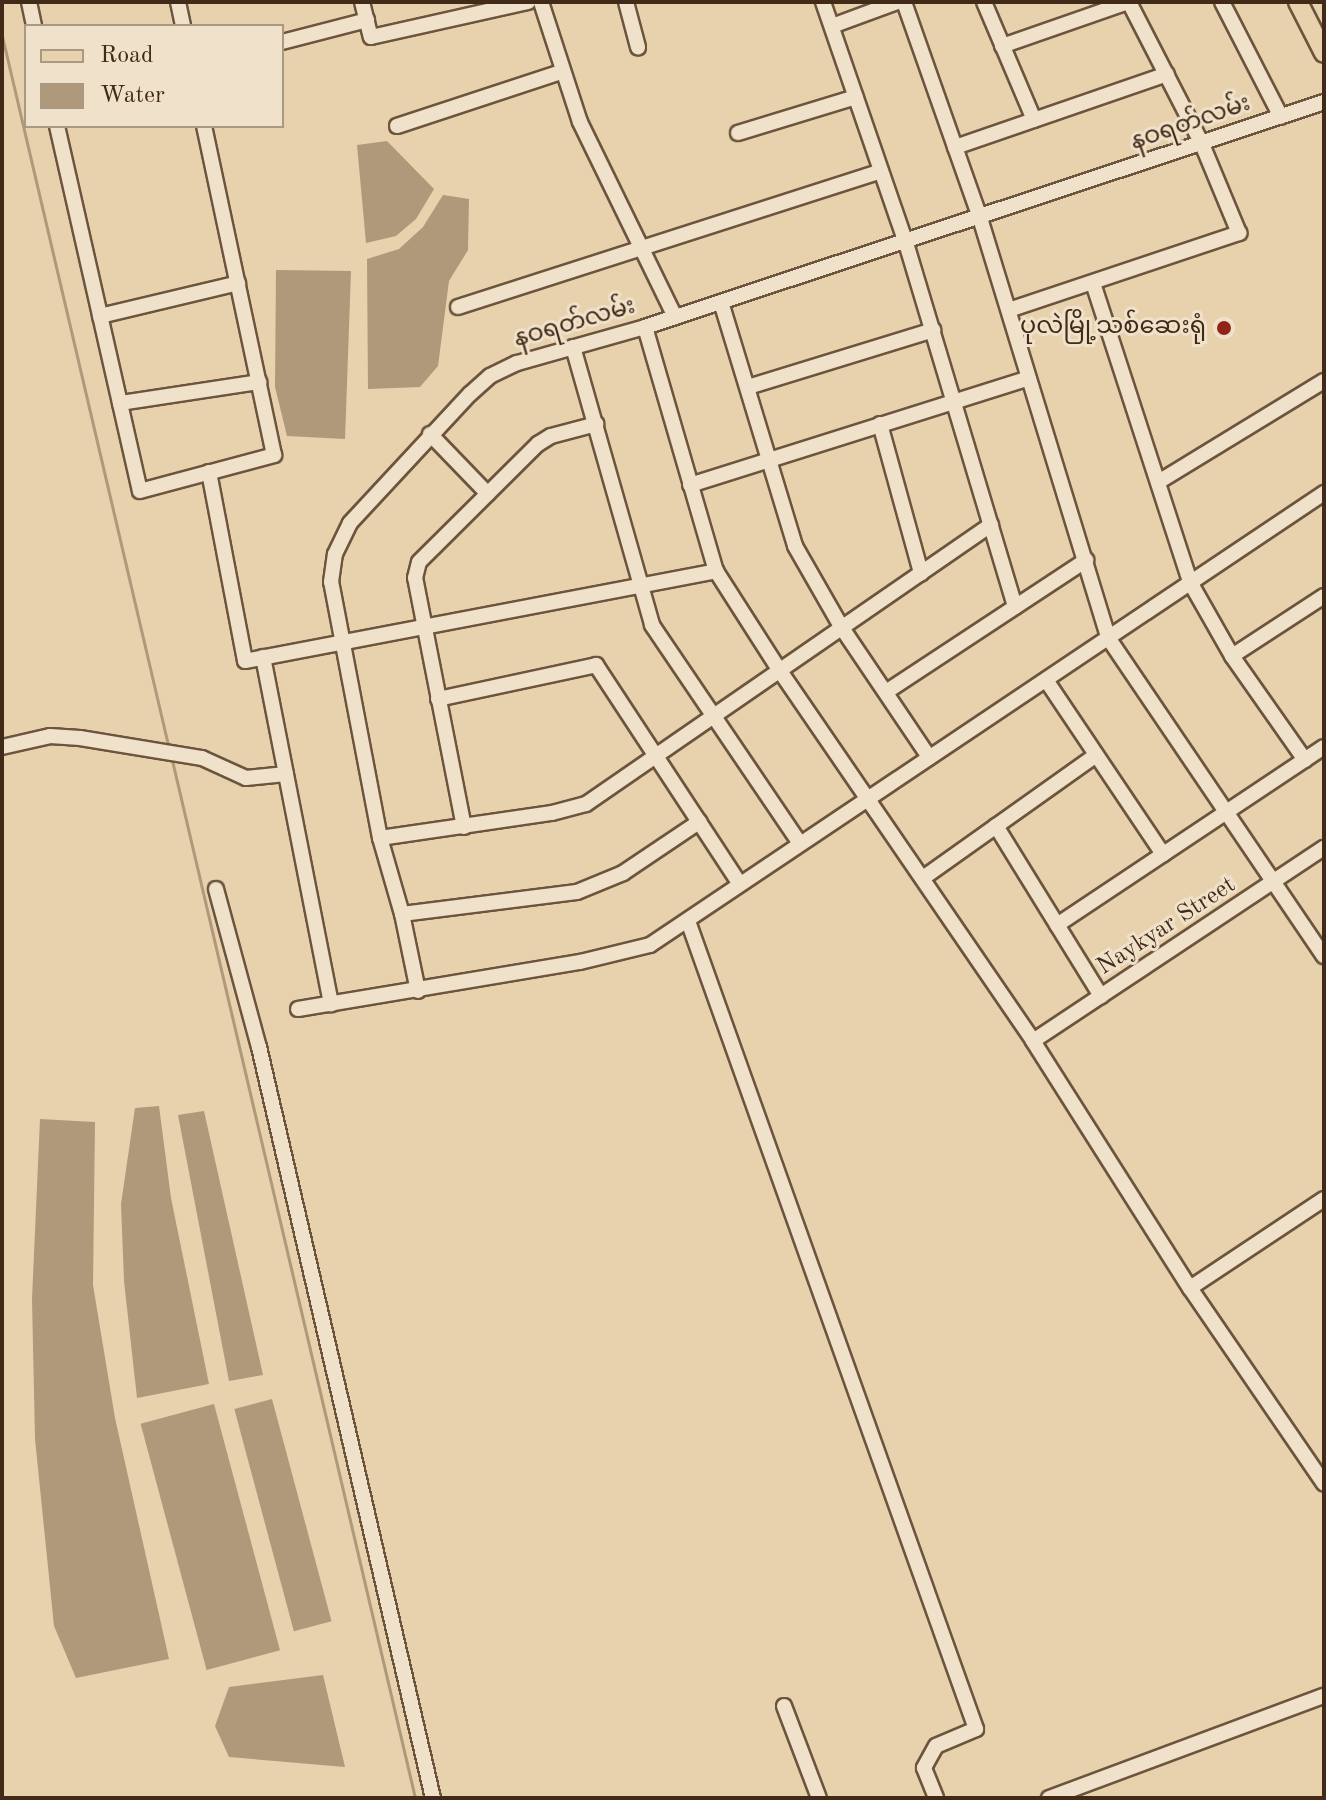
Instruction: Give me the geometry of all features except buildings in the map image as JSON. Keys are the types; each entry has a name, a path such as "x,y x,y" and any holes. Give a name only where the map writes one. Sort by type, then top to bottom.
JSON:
{"main road":[{"path":"1298,2 1324,53"}],"street":[{"path":"29,2 34,24"},
{"path":"178,2 183,24"},
{"path":"362,2 371,37 528,2"},
{"path":"541,2 561,72 599,163 675,317"},
{"path":"626,2 638,47"},
{"path":"823,2 906,243 1015,607"},
{"path":"832,26 897,2"},
{"path":"904,2 980,218 1109,639 1322,948"},
{"path":"984,2 1034,120"},
{"path":"1002,46 1129,2 1202,144 1239,233 1009,310"},
{"path":"1222,2 1281,117"},
{"path":"284,41 367,20"},
{"path":"397,126 561,72"},
{"path":"955,147 1167,74"},
{"path":"738,133 856,97"},
{"name":"နဝရတ်လမ်း","path":"418,991 402,914 380,838 331,582 335,554 350,523 430,434 490,376 517,363 645,327 906,243 1324,102"},
{"path":"57,128 140,491 274,455 204,128"},
{"path":"458,307 881,171"},
{"path":"100,316 238,283"},
{"path":"1093,283 1160,481 1190,582 1232,656 1305,760"},
{"path":"721,302 748,387 766,459 795,546 842,628 929,757"},
{"path":"645,327 716,571 866,799 1033,1041 1190,1288 1324,1484"},
{"path":"748,387 933,330"},
{"path":"573,347 652,625 800,844"},
{"path":"690,485 1029,378"},
{"path":"1160,481 1324,381"},
{"path":"120,403 259,382"},
{"path":"464,827 415,578 419,562 538,444 551,436 596,424"},
{"path":"880,424 921,573"},
{"path":"430,434 488,494"},
{"path":"209,472 245,661 716,571"},
{"path":"298,1009 418,991 619,954 650,945 1324,493"},
{"path":"380,838 552,813 586,804 991,525"},
{"path":"886,692 1086,560"},
{"path":"1232,656 1324,596"},
{"path":"263,657 331,1004"},
{"path":"438,699 596,665 740,884"},
{"path":"1046,680 1163,854"},
{"path":"2,747 50,736 80,738 202,758 246,778 286,774"},
{"path":"1057,925 1324,747"},
{"path":"923,878 1096,755"},
{"path":"402,914 577,892 623,873 699,822"},
{"path":"996,826 1101,996"},
{"name":"Naykyar Street","path":"1033,1041 1324,848"},
{"path":"216,889 259,1047 433,1798"},
{"path":"688,921 976,1729 936,1746 924,1768 936,1798"},
{"path":"1190,1288 1324,1199"},
{"path":"1049,1798 1324,1696"},
{"path":"784,1706 819,1798"}],"water":[{"path":"387,141 434,189 416,219 396,236 366,243 357,145"},
{"path":"443,195 469,199 468,250 449,281 438,366 420,387 368,389 367,259 399,249 423,227"},
{"path":"276,270 351,271 345,439 287,436 275,387"},
{"path":"159,1106 171,1198 209,1384 137,1398 124,1281 121,1204 135,1108"},
{"path":"204,1111 263,1375 229,1381 178,1115"},
{"path":"40,1119 95,1122 93,1285 115,1418 169,1659 76,1678 54,1626 35,1439 32,1299"},
{"path":"272,1399 332,1621 294,1631 234,1409"},
{"path":"214,1404 280,1650 207,1670 141,1424"},
{"path":"323,1675 345,1767 229,1757 215,1726 229,1687"}],"waterway":[{"path":"2,36 169,749"},
{"path":"171,756 415,1798"}],"place":[{"name":"ပုလဲမြို့သစ်ဆေးရုံ","path":"1224,328"}]}
